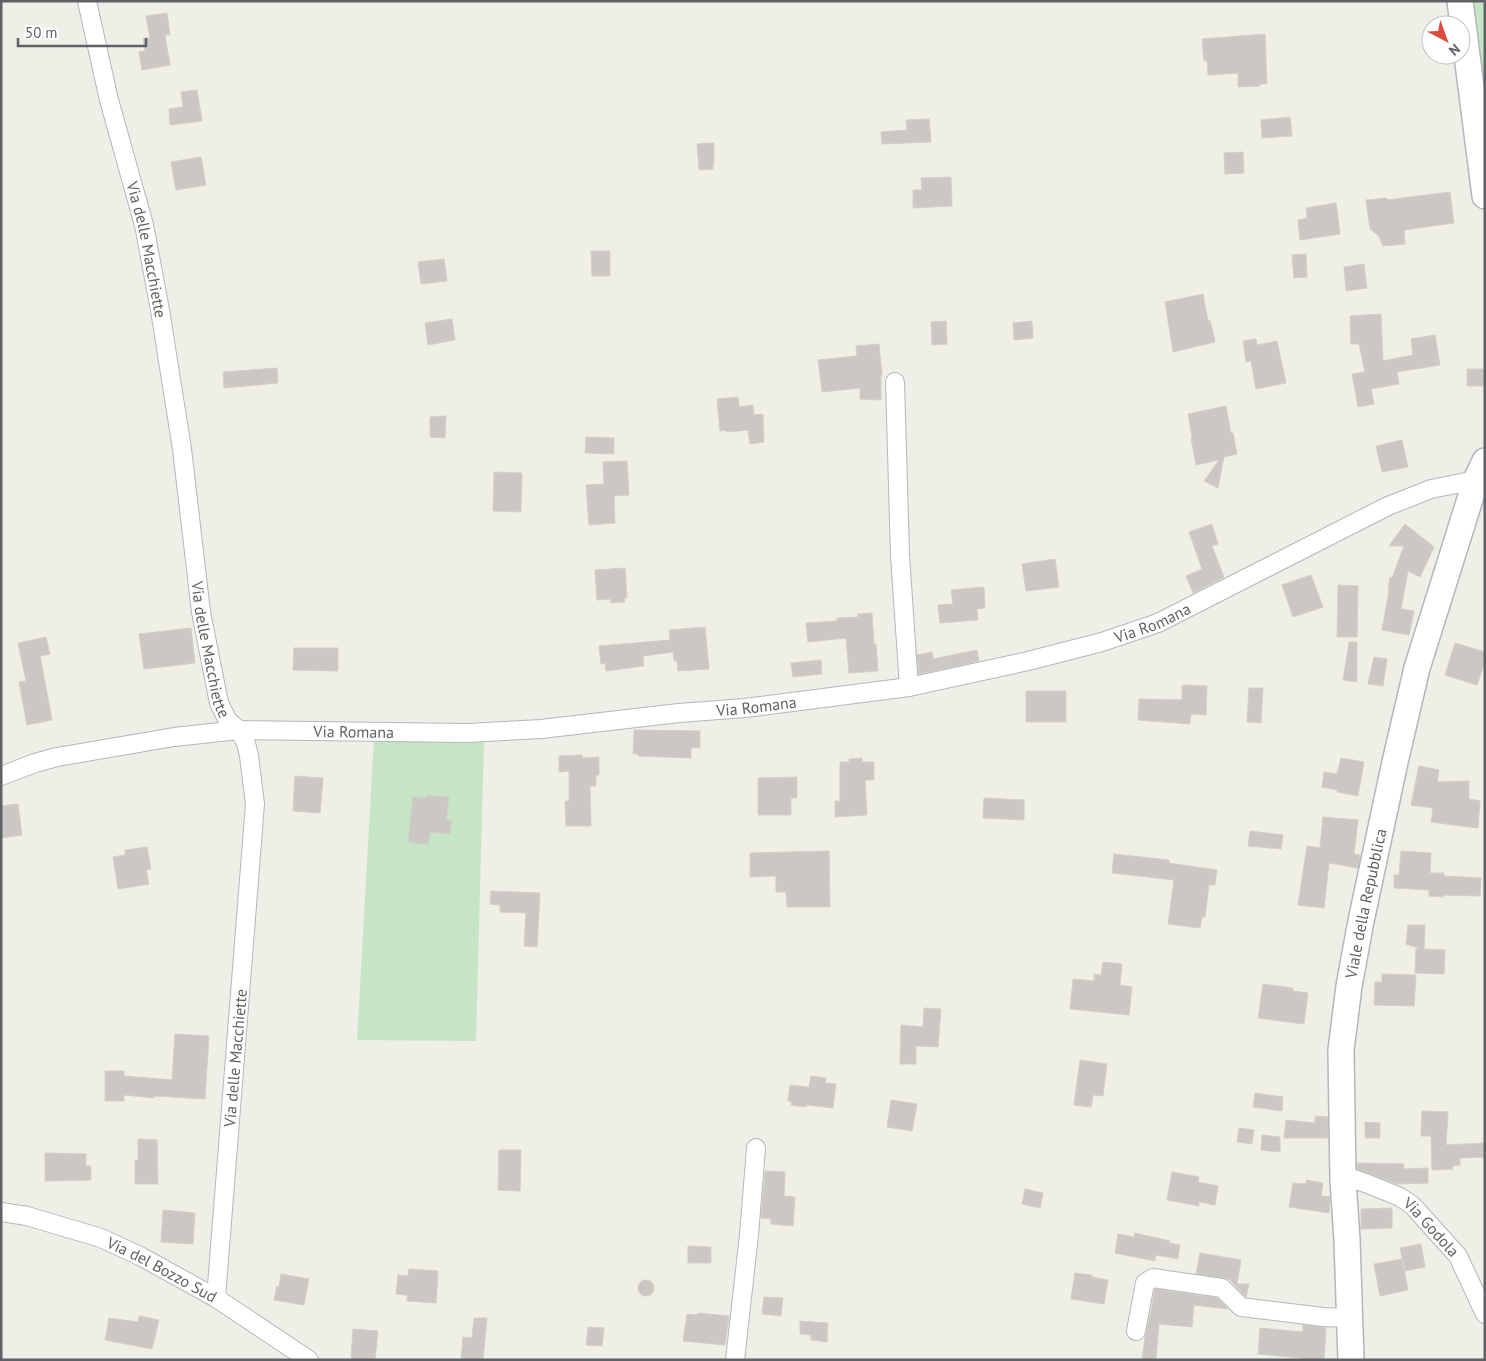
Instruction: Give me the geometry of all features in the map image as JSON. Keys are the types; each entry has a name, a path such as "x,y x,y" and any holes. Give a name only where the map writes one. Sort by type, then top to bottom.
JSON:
{"main road":[{"path":"1460,1 1485,196"},
{"name":"Viale della Repubblica","path":"1351,1360 1343,1180 1341,1050 1352,968 1393,771 1417,668 1480,470"}],"street":[{"name":"Via delle Macchiette","path":"87,1 109,100 144,225 160,310 182,449 201,612 217,694 219,703 228,721 239,730 246,743 255,804 216,1298"},
{"path":"895,382 900,555 909,688"},
{"name":"Via Romana","path":"1,776 57,757 174,737 239,730 467,733 541,729 678,713 754,707 909,688 1102,642 1158,623 1388,506 1480,470"},
{"path":"736,1360 756,1148"},
{"name":"Via Godola","path":"1343,1180 1354,1179 1368,1184 1400,1197 1412,1206 1458,1256 1485,1314"},
{"name":"Via del Bozzo Sud","path":"1,1212 27,1216 101,1238 142,1257 216,1298 309,1360"},
{"path":"1136,1331 1145,1283 1152,1278 1222,1288 1241,1307 1323,1317 1350,1318"}],"green space":[{"path":"1472,1 1485,1 1485,99"},
{"path":"374,740 484,740 476,1041 357,1040"}],"building":[{"path":"167,13 170,35 165,35 170,65 142,70 139,52 145,51 143,38 150,38 146,16"},
{"path":"1265,34 1267,84 1238,87 1238,73 1208,75 1207,61 1204,61 1202,39"},
{"path":"197,90 202,121 170,125 169,109 183,107 181,92"},
{"path":"1290,117 1292,136 1262,138 1261,120"},
{"path":"929,119 931,142 882,144 881,132 907,130 906,120"},
{"path":"714,143 713,169 699,170 697,144"},
{"path":"1243,152 1244,173 1225,174 1224,153"},
{"path":"201,157 206,185 176,190 171,162"},
{"path":"951,177 952,206 913,208 913,190 922,190 921,178"},
{"path":"1450,192 1454,223 1404,230 1405,244 1383,246 1379,236 1370,229 1366,200 1387,198 1387,200"},
{"path":"1336,203 1340,234 1300,240 1298,220 1307,218 1306,208"},
{"path":"591,251 610,251 610,276 592,276"},
{"path":"1306,254 1307,277 1294,278 1292,255"},
{"path":"444,259 447,281 421,284 418,262"},
{"path":"1364,264 1367,288 1346,291 1344,267"},
{"path":"1203,294 1208,321 1210,320 1215,342 1173,352 1165,302"},
{"path":"1381,314 1383,361 1413,355 1411,339 1435,335 1440,365 1397,372 1399,384 1371,389 1374,404 1358,407 1352,374 1365,372 1359,344 1351,344 1350,316"},
{"path":"452,319 455,340 428,345 425,323"},
{"path":"946,321 947,344 932,345 931,322"},
{"path":"1032,321 1033,338 1014,340 1013,323"},
{"path":"1256,339 1257,345 1277,341 1286,383 1256,389 1251,361 1246,362 1243,341"},
{"path":"879,344 882,375 881,400 860,399 860,388 822,392 818,360 857,356 856,346"},
{"path":"277,368 278,383 224,388 223,372"},
{"path":"1467,369 1483,369 1484,386 1467,386"},
{"path":"738,397 739,407 753,405 754,415 763,414 764,442 750,444 748,430 720,431 717,399"},
{"path":"1226,406 1237,454 1224,457 1218,488 1204,481 1219,460 1196,465 1188,414"},
{"path":"446,416 445,438 430,437 430,417"},
{"path":"586,437 614,438 614,454 585,453"},
{"path":"1402,440 1408,467 1382,472 1376,446"},
{"path":"627,461 629,495 614,496 615,523 589,525 586,485 604,484 603,462"},
{"path":"494,472 522,473 521,512 493,511"},
{"path":"1212,524 1218,544 1212,546 1224,577 1193,593 1186,576 1202,569 1189,532"},
{"path":"1405,524 1434,547 1420,577 1408,571 1401,609 1414,611 1409,635 1382,630 1390,577 1392,578 1404,546 1389,546"},
{"path":"1055,559 1059,587 1026,591 1022,564"},
{"path":"625,568 627,598 624,598 625,602 611,603 611,599 597,600 595,570"},
{"path":"1311,575 1323,607 1293,617 1282,585"},
{"path":"1338,585 1358,586 1357,637 1337,637"},
{"path":"984,587 985,608 977,609 978,620 940,623 938,605 953,604 951,590"},
{"path":"872,613 878,671 849,673 846,638 808,642 806,623 837,621 837,618 858,617 858,614"},
{"path":"705,627 709,669 678,671 677,661 674,661 673,652 643,656 644,666 606,671 605,663 601,664 599,646 670,640 669,630"},
{"path":"191,628 195,663 144,669 139,634"},
{"path":"46,637 50,654 40,656 52,720 27,725 19,682 26,681 18,643"},
{"path":"1349,642 1357,642 1357,682 1343,680"},
{"path":"1455,643 1485,652 1485,661 1477,685 1445,675"},
{"path":"294,648 338,648 338,671 293,670"},
{"path":"977,650 979,661 919,674 917,655 932,652 933,659"},
{"path":"1374,657 1387,659 1383,686 1368,684"},
{"path":"821,660 822,674 793,677 791,663"},
{"path":"1182,685 1207,686 1206,715 1191,714 1190,724 1138,720 1139,699 1182,700"},
{"path":"1249,688 1263,688 1261,723 1247,722"},
{"path":"1026,691 1066,691 1066,722 1026,722"},
{"path":"634,730 700,731 700,748 691,748 691,758 638,756 638,754 633,754"},
{"path":"582,755 582,758 599,757 599,775 596,775 596,786 590,786 591,826 566,826 565,801 569,801 569,771 559,772 559,756"},
{"path":"862,758 862,762 874,762 874,780 865,780 867,815 835,817 835,801 840,801 840,762 849,762 849,759"},
{"path":"1341,758 1364,762 1358,796 1322,787 1324,772 1337,774"},
{"path":"1419,766 1439,770 1437,782 1469,781 1469,799 1480,801 1478,828 1431,822 1433,808 1411,805"},
{"path":"295,776 323,778 320,813 293,811"},
{"path":"797,777 797,798 791,798 791,815 758,815 758,778"},
{"path":"427,795 449,797 446,820 452,820 450,834 430,832 428,845 408,842 413,797 426,798"},
{"path":"984,798 1024,800 1024,820 983,818"},
{"path":"18,804 22,835 1,838 1,806"},
{"path":"1323,817 1358,820 1354,854 1360,855 1358,868 1329,863 1324,908 1298,905 1307,846 1320,848"},
{"path":"1250,831 1283,835 1281,849 1248,846"},
{"path":"147,847 151,869 146,870 149,884 118,889 113,857 125,855 125,850"},
{"path":"829,851 830,907 787,907 786,892 776,892 776,876 750,877 750,853"},
{"path":"1401,851 1431,853 1430,873 1444,873 1444,876 1481,878 1480,896 1429,896 1429,890 1394,888 1394,875 1399,875"},
{"path":"1114,854 1169,860 1169,863 1217,870 1215,885 1209,885 1205,917 1202,917 1200,928 1168,924 1174,880 1112,873"},
{"path":"491,891 540,893 537,947 524,946 526,913 500,912 500,905 490,904"},
{"path":"1408,925 1425,925 1424,949 1445,950 1444,974 1415,973 1416,949 1421,949 1406,944"},
{"path":"1103,962 1122,964 1120,985 1132,987 1129,1015 1070,1009 1073,979 1094,981 1094,974 1101,975"},
{"path":"1382,974 1416,975 1414,1006 1374,1005 1375,982 1382,982"},
{"path":"1263,984 1293,988 1293,991 1308,993 1304,1024 1258,1018"},
{"path":"924,1008 941,1009 938,1047 916,1046 916,1064 900,1064 901,1025 923,1027"},
{"path":"175,1034 209,1036 205,1099 154,1096 154,1098 124,1095 124,1101 105,1101 105,1071 124,1071 124,1076 172,1080"},
{"path":"1080,1060 1107,1064 1103,1096 1093,1095 1091,1107 1074,1105"},
{"path":"811,1076 826,1078 825,1083 836,1084 833,1108 791,1105 792,1102 788,1101 790,1085 809,1087"},
{"path":"1255,1093 1283,1097 1282,1111 1253,1107"},
{"path":"891,1100 917,1104 912,1131 887,1127"},
{"path":"1422,1111 1448,1112 1446,1145 1485,1143 1485,1157 1460,1158 1460,1165 1452,1166 1453,1169 1432,1170 1431,1136 1421,1136"},
{"path":"1315,1116 1328,1117 1328,1138 1284,1138 1286,1120 1315,1123"},
{"path":"1365,1122 1380,1123 1380,1138 1365,1138"},
{"path":"1239,1128 1254,1130 1252,1144 1237,1142"},
{"path":"1262,1135 1280,1137 1280,1152 1261,1150"},
{"path":"138,1139 157,1140 158,1184 135,1184 135,1160 138,1160"},
{"path":"499,1150 521,1150 520,1191 498,1190"},
{"path":"45,1153 86,1154 86,1166 91,1166 91,1180 45,1181"},
{"path":"1357,1163 1404,1164 1403,1169 1428,1168 1428,1183 1397,1184 1357,1169"},
{"path":"765,1171 785,1172 784,1196 795,1197 793,1226 771,1224 771,1219 761,1218"},
{"path":"1172,1172 1199,1177 1198,1182 1218,1186 1215,1205 1199,1202 1199,1206 1167,1200"},
{"path":"1306,1180 1323,1183 1321,1196 1330,1197 1329,1213 1289,1207 1293,1183 1306,1184"},
{"path":"1025,1189 1043,1193 1040,1208 1022,1204"},
{"path":"1392,1208 1392,1228 1361,1229 1361,1209"},
{"path":"163,1210 195,1213 193,1244 161,1242"},
{"path":"1135,1233 1180,1245 1178,1259 1156,1255 1155,1261 1115,1253 1118,1234 1134,1237"},
{"path":"1421,1244 1425,1267 1405,1271 1400,1248"},
{"path":"688,1246 711,1247 711,1263 688,1263"},
{"path":"1200,1253 1241,1260 1237,1284 1249,1284 1246,1297 1230,1280 1196,1274"},
{"path":"1402,1259 1408,1290 1380,1296 1374,1264"},
{"path":"409,1269 438,1271 436,1303 407,1301 407,1295 396,1294 398,1275 408,1276"},
{"path":"1075,1273 1092,1275 1092,1277 1108,1280 1104,1304 1071,1299"},
{"path":"281,1274 309,1279 304,1305 274,1300"},
{"path":"643,1280 649,1280 654,1285 652,1294 643,1296 638,1291 638,1285"},
{"path":"1155,1289 1217,1298 1228,1309 1194,1305 1192,1327 1159,1324 1156,1360 1142,1360"},
{"path":"764,1297 783,1298 781,1316 762,1314"},
{"path":"698,1313 729,1316 725,1345 683,1341 687,1314 697,1315"},
{"path":"139,1316 159,1320 152,1349 105,1340 109,1318 138,1322"},
{"path":"474,1318 487,1318 483,1360 461,1360 463,1337 472,1338"},
{"path":"800,1321 828,1323 827,1342 811,1340 811,1335 800,1334"},
{"path":"1303,1325 1326,1328 1324,1360 1301,1360 1301,1358 1258,1354 1260,1328 1303,1332"},
{"path":"588,1327 604,1328 602,1346 586,1345"},
{"path":"353,1329 378,1331 375,1360 351,1360"}]}
